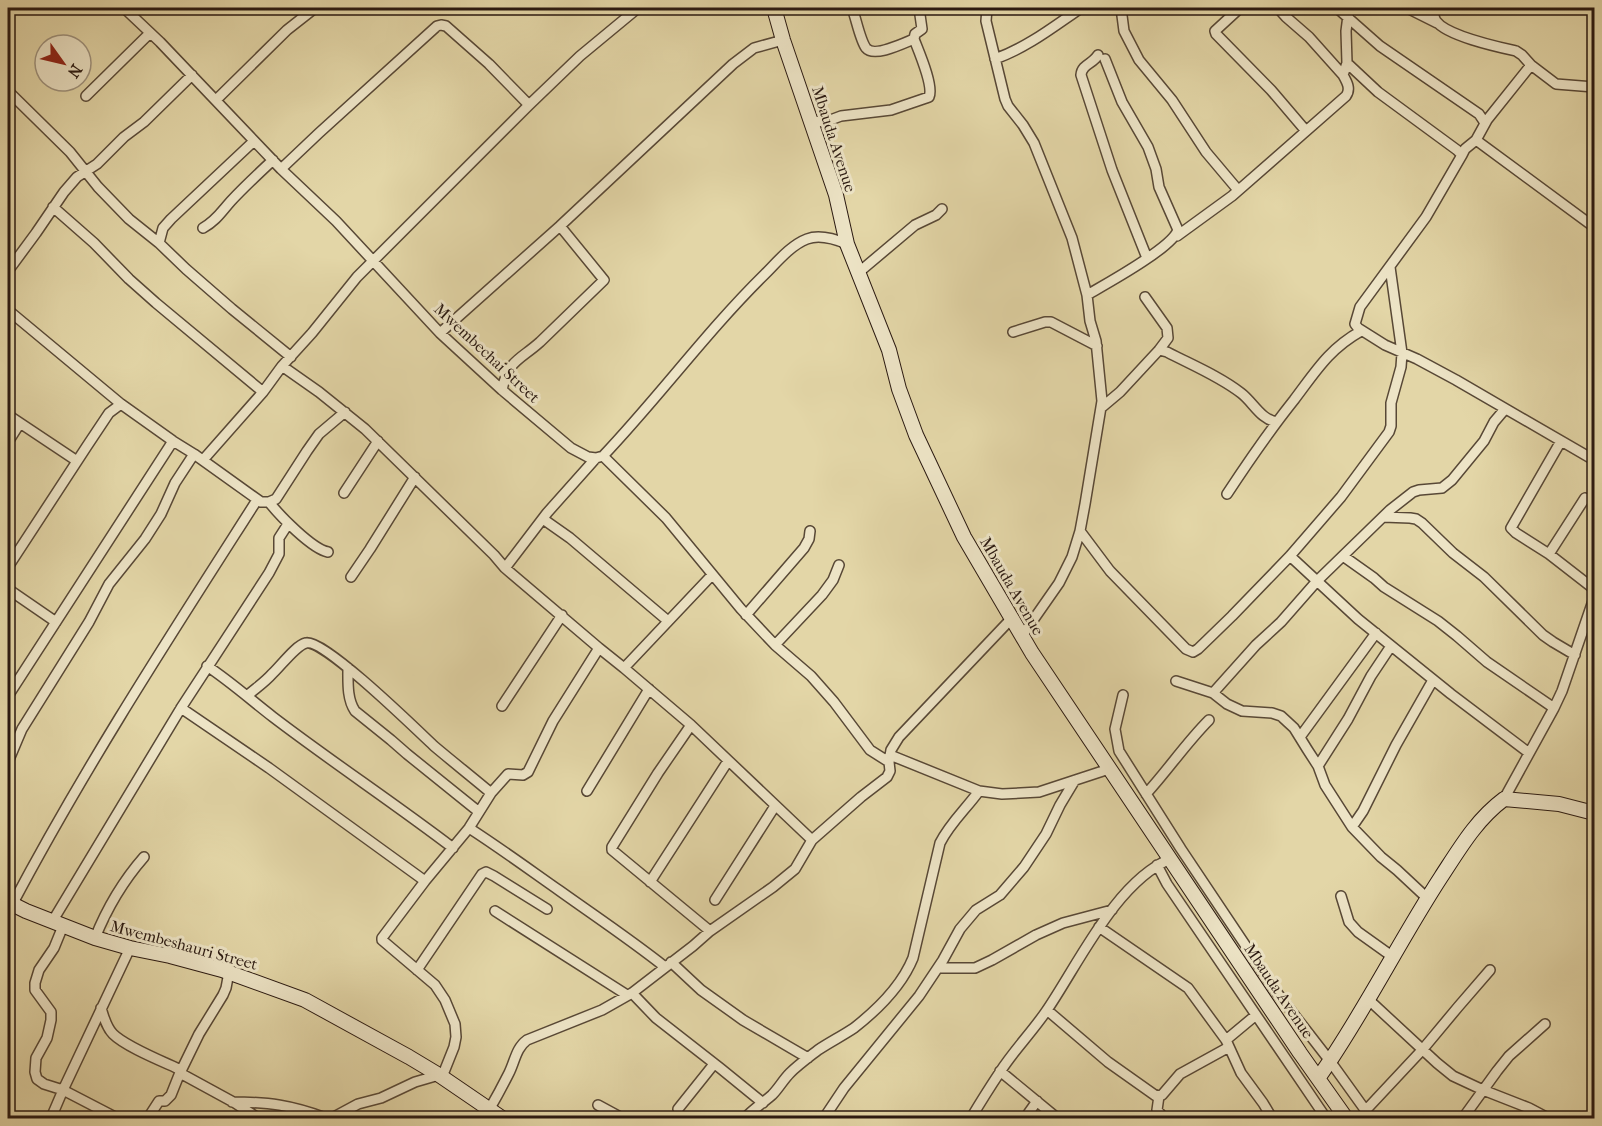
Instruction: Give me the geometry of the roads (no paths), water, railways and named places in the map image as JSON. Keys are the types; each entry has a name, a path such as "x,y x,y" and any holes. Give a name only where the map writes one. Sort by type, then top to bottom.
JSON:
{"street":[{"name":"Mwembechai Street","path":"124,8 192,75 281,169 336,220 440,333 502,390 571,448 582,454 599,457"},
{"path":"216,100 287,30 315,8"},
{"path":"203,460 263,392 357,277 580,56 638,8"},
{"name":"Mbauda Avenue","path":"774,8 836,195 847,244 889,350 899,389 916,435 964,537 1032,653 1109,769 1164,862 1346,1119"},
{"path":"852,8 864,45 869,51 881,51 914,39"},
{"path":"810,121 825,122 841,116 891,110 929,97 931,91 914,39 915,34 923,27 920,8"},
{"path":"987,8 986,21 1005,99 1034,143 1068,227 1087,295 1090,321 1097,346 1102,401 1080,531 1072,557 1059,584 1023,636"},
{"path":"995,59 1020,49 1081,8"},
{"path":"1121,8 1124,31 1139,60 1172,100 1206,152 1238,190"},
{"path":"1240,8 1215,31 1216,34 1271,90 1306,131"},
{"path":"1087,295 1147,258 1238,190 1348,93 1348,86 1343,75 1278,8"},
{"path":"1337,8 1348,12 1394,56 1479,114 1485,123"},
{"path":"1407,8 1459,35 1516,51 1556,84 1594,87"},
{"path":"1433,8 1437,23"},
{"path":"1343,75 1347,63 1348,12"},
{"path":"281,169 437,26 446,26 489,64 529,105"},
{"path":"86,96 150,33"},
{"path":"440,333 560,226 733,64 754,48 783,40"},
{"path":"1147,258 1112,170 1082,75 1085,66 1101,57 1122,102 1148,147 1156,169 1159,188 1178,230 1175,237"},
{"path":"1347,63 1378,92 1462,155"},
{"path":"1531,65 1485,123 1476,140 1465,148 1426,217 1360,307 1355,324 1361,331 1385,345 1456,380 1594,460"},
{"path":"8,271 77,177 97,164 192,75"},
{"path":"8,91 70,152 129,219 291,357"},
{"path":"1476,140 1594,227"},
{"path":"159,243 163,228 171,219 254,141"},
{"path":"203,228 216,219 273,160"},
{"path":"53,207 156,303 263,392"},
{"path":"858,273 915,225 936,215 942,209"},
{"path":"502,390 508,371 518,357 540,342 604,280 560,226"},
{"path":"505,568 543,519 758,280 796,245 807,239 825,237 847,244"},
{"path":"1080,531 1110,571 1186,649 1194,652 1290,556 1341,497 1389,432 1391,403 1401,368 1402,352 1390,267"},
{"path":"1101,408 1166,342 1168,332 1145,297"},
{"path":"8,310 121,404 261,502 276,499 319,434 345,412"},
{"path":"1013,332 1051,322 1097,346"},
{"path":"1227,494 1262,440 1325,359 1340,345 1361,331"},
{"path":"1159,351 1167,352 1226,383 1247,398 1269,421 1277,422"},
{"path":"282,366 345,412 378,441 505,568 690,725 812,840"},
{"path":"8,567 110,413 121,404"},
{"path":"1213,693 1317,581 1407,495 1419,490 1439,489 1456,477 1505,409"},
{"path":"8,415 77,461"},
{"path":"8,442 20,423"},
{"path":"8,696 173,441"},
{"path":"344,493 378,441"},
{"path":"1562,441 1511,528 1594,589"},
{"path":"8,762 22,729 110,584 161,514 175,483 194,454"},
{"path":"599,457 666,518 746,615 775,645 811,676 834,702 870,750 979,792 1002,794 1039,792 1109,769"},
{"path":"351,577 415,477"},
{"path":"1549,554 1584,498"},
{"path":"10,903 101,748 257,500"},
{"path":"269,502 288,524 318,548 328,552"},
{"path":"1383,517 1410,518 1422,523 1449,550 1484,577 1543,635 1575,655"},
{"path":"543,519 570,538 668,621"},
{"path":"117,1119 37,1079 36,1058 47,1038 51,1012 35,990 35,982 39,970 54,948 57,924 181,708 272,568 279,554 279,538 288,524"},
{"path":"746,615 804,548 810,531"},
{"path":"1290,556 1358,619 1529,753"},
{"path":"1343,556 1384,587 1438,621 1487,662 1554,708"},
{"path":"775,645 822,595 833,580 838,565"},
{"path":"624,668 712,575"},
{"path":"8,589 56,622"},
{"path":"1318,1077 1369,1000 1427,898 1467,837 1482,818 1504,799 1554,708 1594,598"},
{"path":"502,706 562,615"},
{"path":"489,1110 522,1043 602,1010 629,994 710,931 795,870 812,840 861,796 887,777 890,771 891,750 898,737 1012,618"},
{"path":"1300,737 1376,633"},
{"path":"248,695 304,643 310,642 365,681 383,700 491,793"},
{"path":"1318,766 1391,646"},
{"path":"332,1119 358,1104 441,1076 454,1047 456,1036 455,1024 445,1000 435,985 397,954 382,938 425,880 469,828 491,793 508,774 523,775 529,770 554,721 599,648"},
{"path":"207,666 453,848"},
{"path":"348,668 351,706 355,711 479,812"},
{"path":"1352,827 1363,811 1433,680"},
{"path":"1176,681 1213,693 1227,704 1242,711 1272,713 1281,716 1300,737 1318,766 1325,785 1352,827 1381,857 1427,898"},
{"path":"587,791 649,689"},
{"path":"1124,695 1115,729 1119,751 1278,994 1368,1115 1491,970"},
{"path":"181,708 425,880"},
{"path":"1146,794 1167,771 1188,741 1209,720"},
{"path":"690,725 612,847 613,852 710,931"},
{"path":"650,882 728,761"},
{"path":"824,1119 844,1088 919,996 960,930 976,910 1000,895 1024,867 1046,834 1075,780"},
{"path":"744,1119 775,1092 789,1074 808,1058 860,1022 890,994 908,970 913,958 940,843 947,828 979,792"},
{"path":"1504,799 1559,804 1594,813"},
{"path":"715,900 775,806"},
{"path":"469,828 668,964 743,1020 808,1058"},
{"path":"95,938 125,880 144,857"},
{"path":"971,1119 1000,1071 1047,1011 1099,927 1139,881 1164,862 1167,885 1326,1119"},
{"path":"417,970 482,874 494,876 548,909"},
{"path":"1341,896 1349,922 1358,932 1393,957"},
{"name":"Mwembeshauri Street","path":"10,903 95,938 229,972 305,1000 410,1057 502,1119"},
{"path":"938,968 975,968 1063,923 1113,910"},
{"path":"495,911 629,994 763,1103"},
{"path":"1099,927 1188,988 1228,1043 1232,1057 1241,1073 1272,1119"},
{"path":"51,1119 130,948"},
{"path":"148,1119 159,1101 165,1101 171,1095 199,1034 226,988 229,972"},
{"path":"1369,1000 1454,1076 1529,1108 1548,1119"},
{"path":"101,1008 107,1025 114,1035 181,1071 258,1119"},
{"path":"1047,1011 1108,1062 1150,1093 1159,1096"},
{"path":"1164,1119 1157,1110 1159,1096 1180,1074 1228,1043 1256,1015"},
{"path":"1463,1119 1509,1056 1545,1024"},
{"path":"678,1109 714,1064"},
{"path":"1000,1071 1057,1119"},
{"path":"1025,1119 1037,1101"},
{"path":"232,1102 280,1104 326,1119"},
{"path":"598,1105 622,1119"},
{"path":"8,1116 13,1119"}]}
